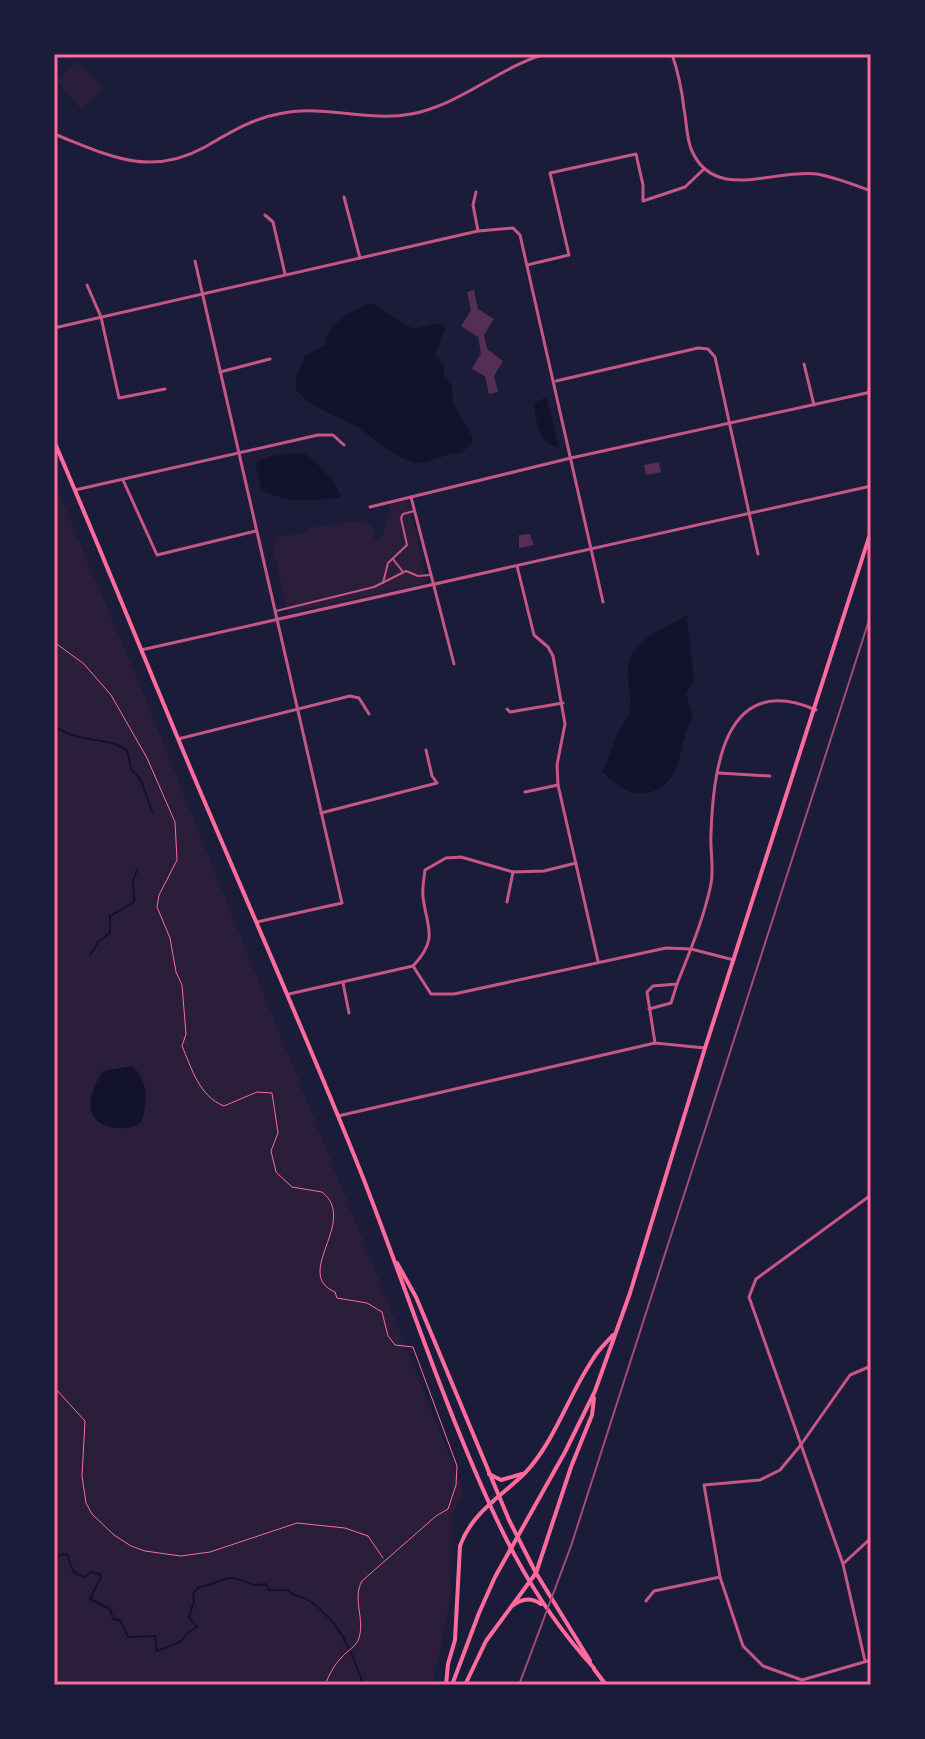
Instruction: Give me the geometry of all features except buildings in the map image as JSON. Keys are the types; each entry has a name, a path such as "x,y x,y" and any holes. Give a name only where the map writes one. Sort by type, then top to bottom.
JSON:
{"main road":[{"path":"54,441 140,650 289,994 488,1506 528,1583 560,1629 594,1668"},
{"path":"449,1685 479,1613 595,1391 871,531"},
{"path":"392,1254 416,1297 509,1520 536,1573 606,1685"},
{"path":"449,1685 448,1664 455,1640 460,1546 465,1532 545,1448 592,1359 617,1330"},
{"path":"465,1685 479,1653 505,1612 536,1573 571,1467 592,1415 595,1391"},
{"path":"489,1474 506,1480 524,1473"},
{"path":"505,1612 522,1600 535,1600 543,1605"}],"street":[{"path":"54,134 130,162 154,164 184,157 245,123 286,112 380,117 411,114 469,91 545,54"},
{"path":"672,54 689,141 704,169 720,179 741,181 815,174 871,191"},
{"path":"527,265 569,255 550,173 636,154 643,201 685,187 704,169"},
{"path":"476,192 473,205 478,231"},
{"path":"344,197 360,258"},
{"path":"265,215 273,222 285,275"},
{"path":"54,328 478,231 513,228 520,235 603,602"},
{"path":"195,261 342,903 257,922"},
{"path":"87,285 101,317 119,398 165,389"},
{"path":"554,382 698,348 708,349 715,357 758,554"},
{"path":"220,372 270,359"},
{"path":"804,364 814,405"},
{"path":"370,507 571,458 871,392"},
{"path":"75,490 318,435 333,435 344,445"},
{"path":"122,479 157,555 256,531"},
{"path":"140,650 871,486"},
{"path":"411,497 454,664"},
{"path":"383,583 388,563 407,545 401,518 403,514 415,510"},
{"path":"392,558 403,572 431,575"},
{"path":"517,566 534,635 553,656 563,703 565,724 557,765 558,785 598,961"},
{"path":"275,611 383,583 403,572"},
{"path":"178,739 350,696 359,698 369,714"},
{"path":"649,1009 671,1003 712,880 711,836 719,773 725,739 732,726 750,709 762,703 783,702 816,710"},
{"path":"507,709 510,712 563,703"},
{"path":"321,813 437,783 432,776 426,750"},
{"path":"719,773 770,776"},
{"path":"525,792 558,785"},
{"path":"289,994 413,966 429,944 430,932 423,896 425,870 446,858 461,857 513,872 544,871 576,863"},
{"path":"507,902 513,872"},
{"path":"413,966 431,994 454,994 666,948 691,949 734,960"},
{"path":"343,983 349,1013"},
{"path":"655,1043 647,992 653,986 677,984"},
{"path":"338,1116 655,1043 705,1048"},
{"path":"865,1661 843,1564 749,1297 756,1279 871,1195"},
{"path":"871,1366 850,1375 780,1470 760,1480 704,1485 720,1577 742,1645 763,1666 802,1680 871,1660"},
{"path":"843,1564 871,1538"},
{"path":"646,1601 654,1591 720,1577"}],"path":[{"path":"54,642 84,664 111,695 128,722 132,737 147,758 175,822 177,860 159,895 157,907 170,938 176,972 182,985 186,1034 182,1046 196,1083 214,1102 224,1106 257,1092 272,1093 278,1133 271,1151 276,1172 292,1187 322,1192 332,1204 332,1227 319,1267 320,1282 335,1292 337,1298 367,1303 382,1312 388,1336 395,1345 413,1347 457,1466 456,1485 448,1509 384,1561 359,1587 356,1594 360,1612 359,1636 355,1645 330,1673 325,1685"},
{"path":"54,1387 85,1421 82,1476 86,1503 92,1514 131,1546 181,1556 210,1552 297,1523 345,1528 368,1536 384,1561"}],"shaded area":[{"path":"78,61 103,89 81,109 56,80"},
{"path":"370,303 409,327 441,324 445,329 435,355 444,365 443,373 452,387 453,403 473,438 473,442 461,453 423,463 411,462 354,425 315,406 296,389 296,379 305,356 325,345 331,330 342,318"},
{"path":"545,398 559,448 546,441 537,424 534,403"},
{"path":"303,453 325,472 341,497 290,499 261,489 256,466 258,461 277,455"},
{"path":"54,482 137,678 464,1492 452,1515 451,1597 433,1685 54,1685"},
{"path":"405,501 409,505 427,579 422,584 288,613 273,548 277,536 302,534 308,528 365,520 373,529 375,541 381,540 391,505"},
{"path":"689,614 694,680 686,694 693,717 678,764 671,778 659,789 645,793 630,791 602,772 629,712 630,659 645,639"},
{"path":"132,1066 144,1084 142,1121 128,1128 107,1126 93,1115 93,1090 103,1071"}],"waterway":[{"path":"54,726 72,735 127,750 131,769 141,780 153,814"},
{"path":"90,955 98,942 110,933 110,916 134,902 133,881 137,870"},
{"path":"54,1558 68,1555 73,1570 81,1576 85,1577 91,1572 100,1574 90,1599 110,1609 113,1619 120,1620 128,1637 155,1636 157,1651 180,1642 197,1627 189,1617 193,1594 199,1587 235,1578 254,1585 266,1584 269,1590 288,1590 310,1601 329,1618 343,1637 362,1681 367,1685"}],"railway":[{"path":"519,1685 571,1546 871,614"}]}
